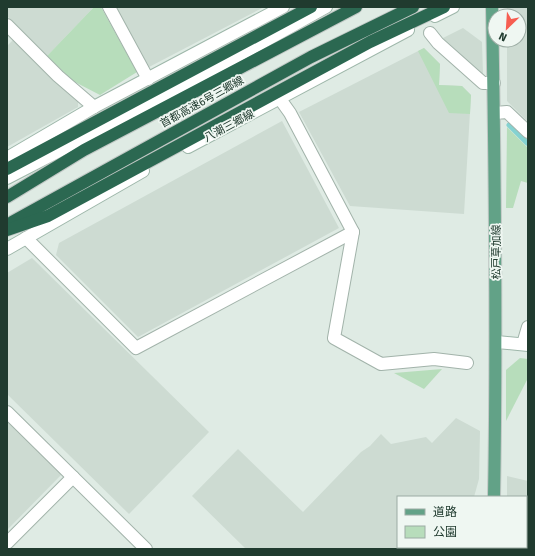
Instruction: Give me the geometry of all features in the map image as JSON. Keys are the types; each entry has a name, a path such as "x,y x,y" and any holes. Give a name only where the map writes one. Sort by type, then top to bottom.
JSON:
{"highway":[{"path":"7,169 311,7"},
{"name":"首都高速6号三郷線","path":"7,197 84,150 356,7"},
{"name":"首都高速6号三郷線","path":"7,225 311,57 413,7"},
{"path":"7,230 48,216 370,42 444,7"}],"main road":[{"name":"松戸草加線","path":"492,7 495,112 496,342 494,496"}],"street":[{"path":"109,7 148,79"},
{"path":"7,158 94,107 283,7"},
{"path":"7,178 175,91 326,7"},
{"name":"八潮三郷線","path":"7,249 156,164 453,7"},
{"path":"7,25 58,76 94,107"},
{"path":"430,33 438,43 483,83 494,83"},
{"path":"280,99 290,113 353,232 334,338 381,364 434,359 467,363"},
{"path":"495,112 508,112 528,132"},
{"path":"26,238 136,348 353,232"},
{"path":"496,342 525,344 528,327"},
{"path":"7,412 146,549"},
{"path":"7,543 73,477"}],"shaded area":[{"path":"7,7 94,7 47,56 7,16"},
{"path":"116,7 264,7 149,67"},
{"path":"528,7 528,122 507,101 507,48 527,48 527,8 507,8"},
{"path":"463,28 482,42 483,75 443,38"},
{"path":"15,38 78,101 78,107 7,147 7,46"},
{"path":"424,48 440,64 439,85 462,86 471,95 464,214 350,206 299,112"},
{"path":"282,121 339,228 138,337 56,255 59,243"},
{"path":"32,258 209,432 129,514 7,394 7,273"},
{"path":"456,418 480,431 479,479 474,496 397,496 397,548 446,548 445,549 246,549 192,496 238,449 303,512 361,452 370,446 381,434 391,444 426,437 432,443"},
{"path":"7,420 62,474 7,530"},
{"path":"507,476 528,481 528,549 506,549 527,548 527,496 507,496"}],"green space":[{"path":"94,7 101,7 137,72 100,95 73,81 47,56"},
{"path":"424,48 440,64 439,85 462,86 471,95 470,114 449,113 418,51"},
{"path":"507,127 528,148 528,183 521,181 513,208 506,208"},
{"path":"520,358 528,359 528,378 506,421 506,370"},
{"path":"442,369 424,389 394,373"}],"waterway":[{"path":"509,125 527,143"}]}
